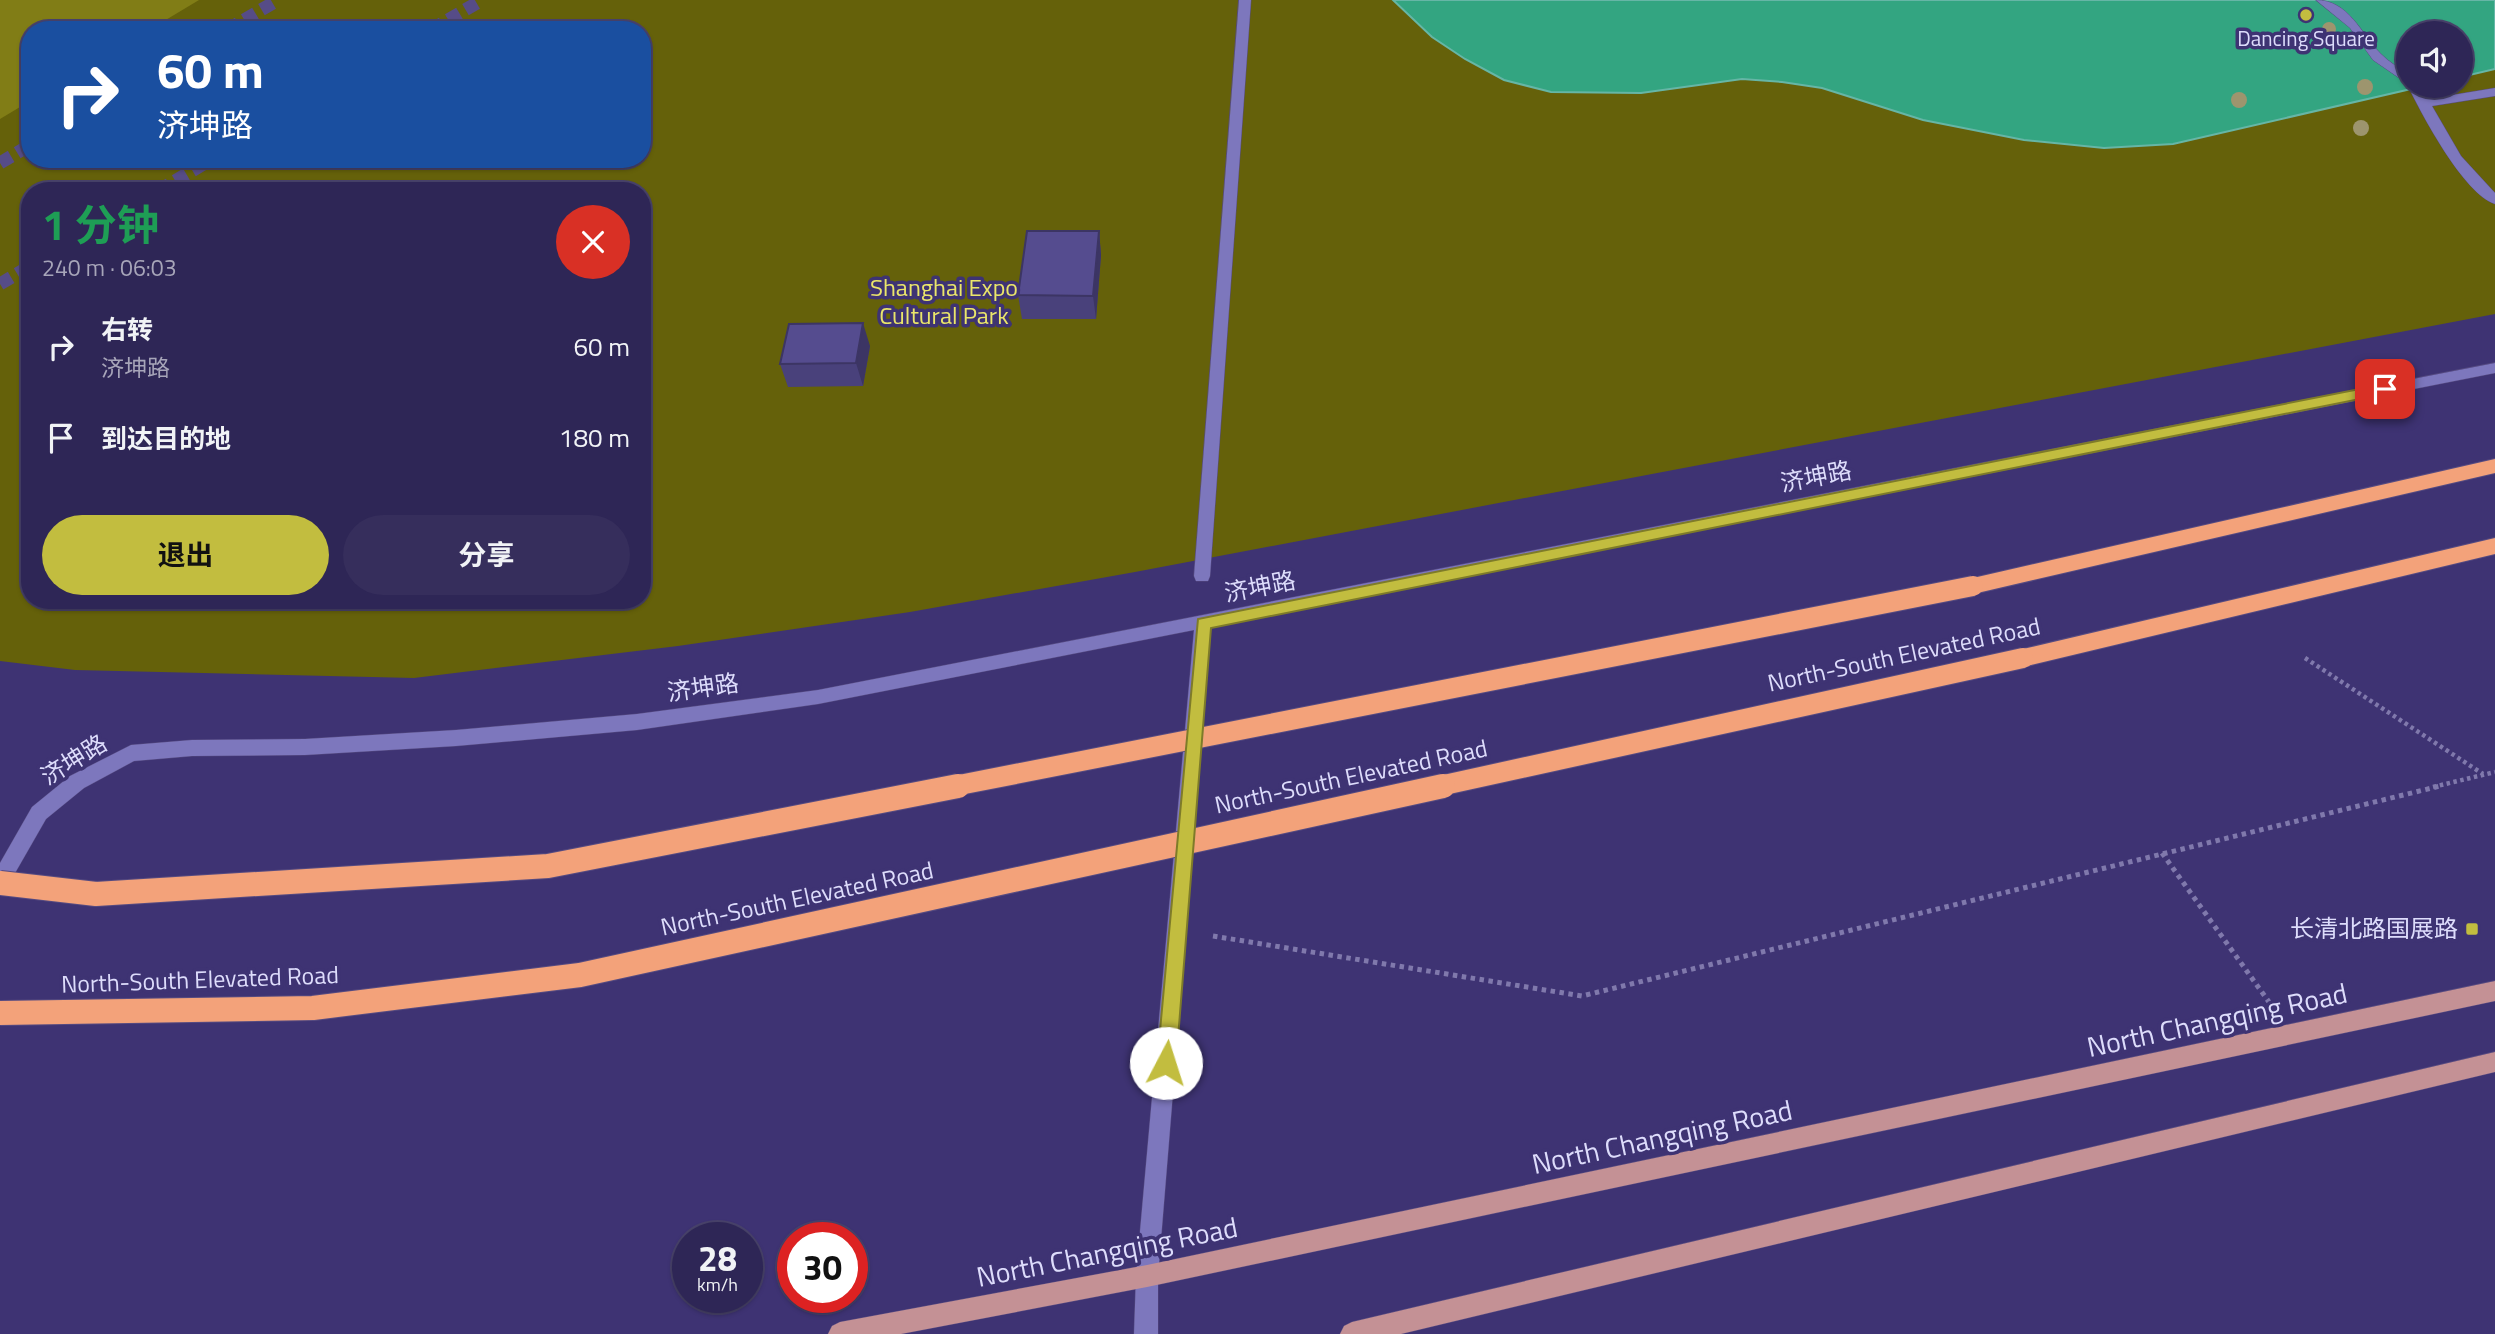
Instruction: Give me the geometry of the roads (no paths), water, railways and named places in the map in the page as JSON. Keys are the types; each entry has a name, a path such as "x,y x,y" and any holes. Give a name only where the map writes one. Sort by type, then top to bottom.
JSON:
{"highway":[{"path":"0,882 96,894 548,866 1973,586 2495,466"},
{"name":"North-South Elevated Road","path":"0,1013 313,1008 580,975 2023,658 2495,546"}],"main road":[{"name":"North Changqing Road","path":"839,1334 1147,1276 2495,991"},
{"path":"1352,1334 2495,1062"}],"street":[{"path":"1202,576 1245,0"},
{"path":"2322,0 2354,25 2377,57 2396,71"},
{"path":"2425,103 2495,92"},
{"path":"2422,98 2455,158 2473,180 2495,200"},
{"name":"济坤路","path":"0,882 39,813 77,782 131,753 192,748 305,747 637,722 818,697 2495,368"},
{"path":"1146,1334 1147,1276 1203,623"}],"tunnel":[{"path":"242,21 278,0"},
{"path":"446,21 482,0"},
{"path":"0,163 21,150"},
{"path":"173,182 197,168"},
{"path":"0,284 21,271"}],"place":[{"name":"Dancing Square","path":"2306,15"},
{"name":"长清北路国展路","path":"2472,929"}],"park label":[{"name":"Shanghai Expo Cultural Park","path":"944,302"}]}
